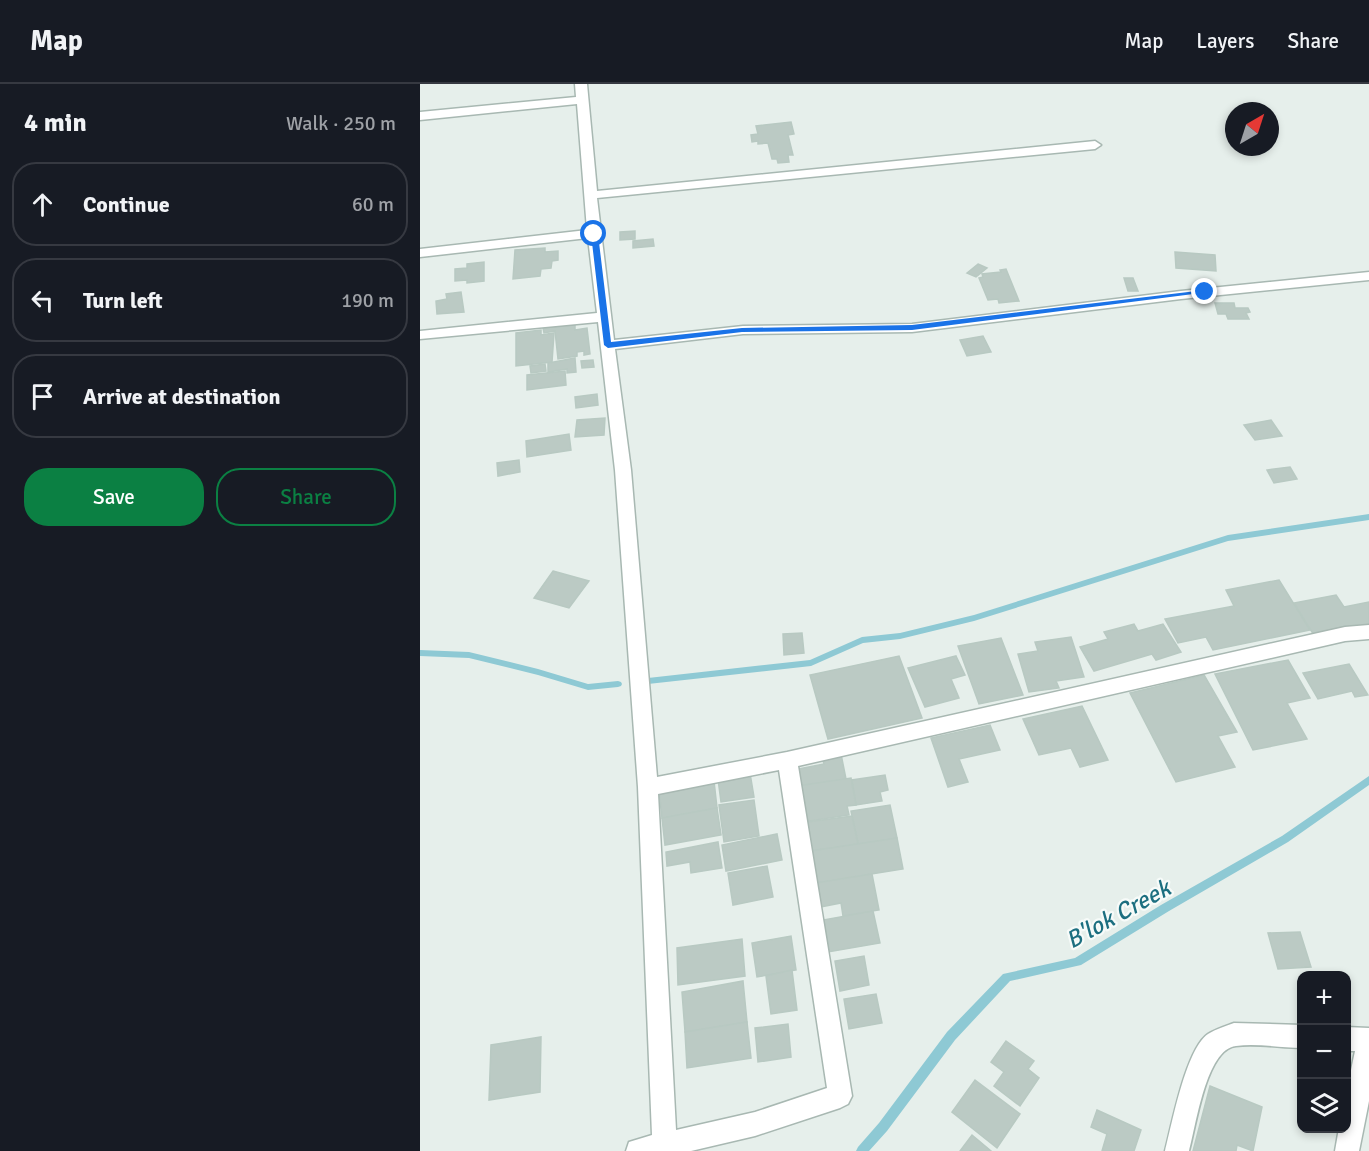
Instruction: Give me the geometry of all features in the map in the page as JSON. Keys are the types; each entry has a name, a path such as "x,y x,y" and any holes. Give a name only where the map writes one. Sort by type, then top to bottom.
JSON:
{"street":[{"path":"420,116 582,92 594,234 623,470 648,787 665,1146"},
{"path":"591,195 1095,145"},
{"path":"420,254 594,234"},
{"path":"608,345 742,330 912,328 1181,295 1369,276"},
{"path":"420,335 604,317"},
{"path":"648,787 787,760 1345,634 1369,632"},
{"path":"638,1151 755,1124 840,1096 787,760"},
{"path":"1177,1151 1199,1069 1215,1043 1234,1034 1297,1037"},
{"path":"1347,1151 1369,1040 1351,1039"}],"building":[{"path":"791,122 794,134 788,135 793,155 788,155 789,162 778,163 777,159 772,159 768,143 752,142 751,135 758,134 756,126"},
{"path":"635,231 635,239 620,240 620,232"},
{"path":"653,239 654,246 633,248 633,241"},
{"path":"545,248 545,252 558,251 558,260 552,261 551,268 541,269 540,276 513,279 515,250"},
{"path":"1175,252 1215,255 1216,271 1176,268"},
{"path":"484,262 484,281 467,283 467,280 455,281 455,269 467,268 467,264"},
{"path":"978,264 987,268 976,277 967,273"},
{"path":"1006,269 1019,301 999,303 998,299 988,300 979,278 983,277 982,274 1001,272 1000,270"},
{"path":"1124,278 1133,278 1138,291 1128,291"},
{"path":"461,292 464,312 437,314 436,301 447,299 446,294"},
{"path":"1215,303 1234,303 1235,308 1248,308 1250,312 1246,313 1249,319 1228,319 1226,314 1218,314"},
{"path":"575,324 575,330 587,328 590,354 584,355 584,351 577,352 577,356 558,359 555,331 544,333 543,328"},
{"path":"541,330 541,335 554,333 552,362 516,366 516,333"},
{"path":"983,336 991,352 967,356 960,340"},
{"path":"575,358 576,372 567,373 567,369 548,372 548,363"},
{"path":"593,360 594,367 582,368 581,361"},
{"path":"545,364 546,371 531,373 530,366"},
{"path":"565,371 566,385 527,390 527,375"},
{"path":"597,394 598,405 576,408 575,397"},
{"path":"605,418 604,435 575,437 577,420"},
{"path":"1271,420 1282,436 1255,440 1244,425"},
{"path":"569,434 571,450 527,457 526,441"},
{"path":"519,460 520,472 498,476 497,463"},
{"path":"1290,467 1297,479 1274,483 1267,470"},
{"path":"553,571 589,581 569,608 534,598"},
{"path":"1279,580 1310,630 1213,650 1206,637 1178,643 1165,619 1234,606 1226,590"},
{"path":"1336,595 1344,607 1369,602 1369,626 1315,637 1294,603"},
{"path":"1134,624 1138,631 1163,624 1181,652 1156,660 1152,654 1094,671 1080,647 1108,639 1104,632"},
{"path":"802,633 804,653 784,655 783,634"},
{"path":"1071,637 1084,677 1056,681 1059,688 1029,692 1018,654 1038,651 1035,642"},
{"path":"1001,638 1023,695 979,704 958,646"},
{"path":"899,656 922,718 828,739 810,675"},
{"path":"956,656 965,675 951,679 959,698 925,707 908,668"},
{"path":"1288,660 1310,698 1287,703 1307,739 1253,750 1215,674"},
{"path":"1349,664 1368,695 1355,697 1352,691 1318,699 1303,673"},
{"path":"1204,675 1237,732 1218,736 1235,767 1176,782 1130,693"},
{"path":"1082,706 1108,760 1080,767 1071,748 1039,755 1023,719"},
{"path":"990,725 1000,750 959,759 968,782 948,787 931,738"},
{"path":"841,754 846,779 802,786 798,769 824,764 822,757"},
{"path":"750,773 754,797 721,802 718,779"},
{"path":"885,775 888,790 880,792 882,801 856,805 852,780"},
{"path":"851,778 856,805 847,806 849,815 803,822 797,786"},
{"path":"714,781 717,808 662,818 659,791"},
{"path":"754,800 759,836 724,842 719,805"},
{"path":"890,805 897,838 858,844 851,811"},
{"path":"717,808 721,835 665,845 662,818"},
{"path":"852,816 858,844 811,851 807,822"},
{"path":"777,834 782,860 726,871 722,845"},
{"path":"897,838 903,869 816,883 811,851"},
{"path":"718,842 722,868 691,873 690,862 667,866 666,852"},
{"path":"767,866 773,897 733,905 728,873"},
{"path":"872,874 879,910 843,916 841,903 820,907 816,883"},
{"path":"873,911 880,943 828,952 823,920"},
{"path":"1300,932 1311,967 1278,969 1268,933"},
{"path":"791,936 796,970 757,977 752,943"},
{"path":"742,939 745,976 678,985 677,948"},
{"path":"864,956 869,985 840,991 835,961"},
{"path":"792,970 797,1010 771,1014 766,976"},
{"path":"743,981 747,1022 685,1032 682,992"},
{"path":"876,994 882,1023 849,1029 844,999"},
{"path":"747,1022 751,1058 687,1068 685,1032"},
{"path":"788,1024 791,1057 758,1062 755,1028"},
{"path":"541,1037 540,1092 489,1100 491,1045"},
{"path":"1006,1041 1034,1061 1028,1069 1039,1078 1020,1106 994,1086 1004,1072 991,1062"},
{"path":"975,1080 1020,1114 997,1148 952,1112"},
{"path":"1210,1086 1262,1107 1253,1151 1237,1145 1236,1151 1193,1151"},
{"path":"1097,1110 1141,1130 1134,1151 1102,1151 1107,1134 1091,1127"},
{"path":"972,1135 991,1151 960,1151"}],"waterway":[{"path":"648,681 811,663 862,640 900,636 974,618 1228,538 1369,517"},
{"path":"420,653 469,655 588,687 618,684"},
{"name":"B'lok Creek","path":"862,1151 883,1127 951,1036 1007,977 1077,962 1285,839 1369,780"}],"route":[{"path":"594,234 608,345 742,330 912,328 1205,292"}]}
